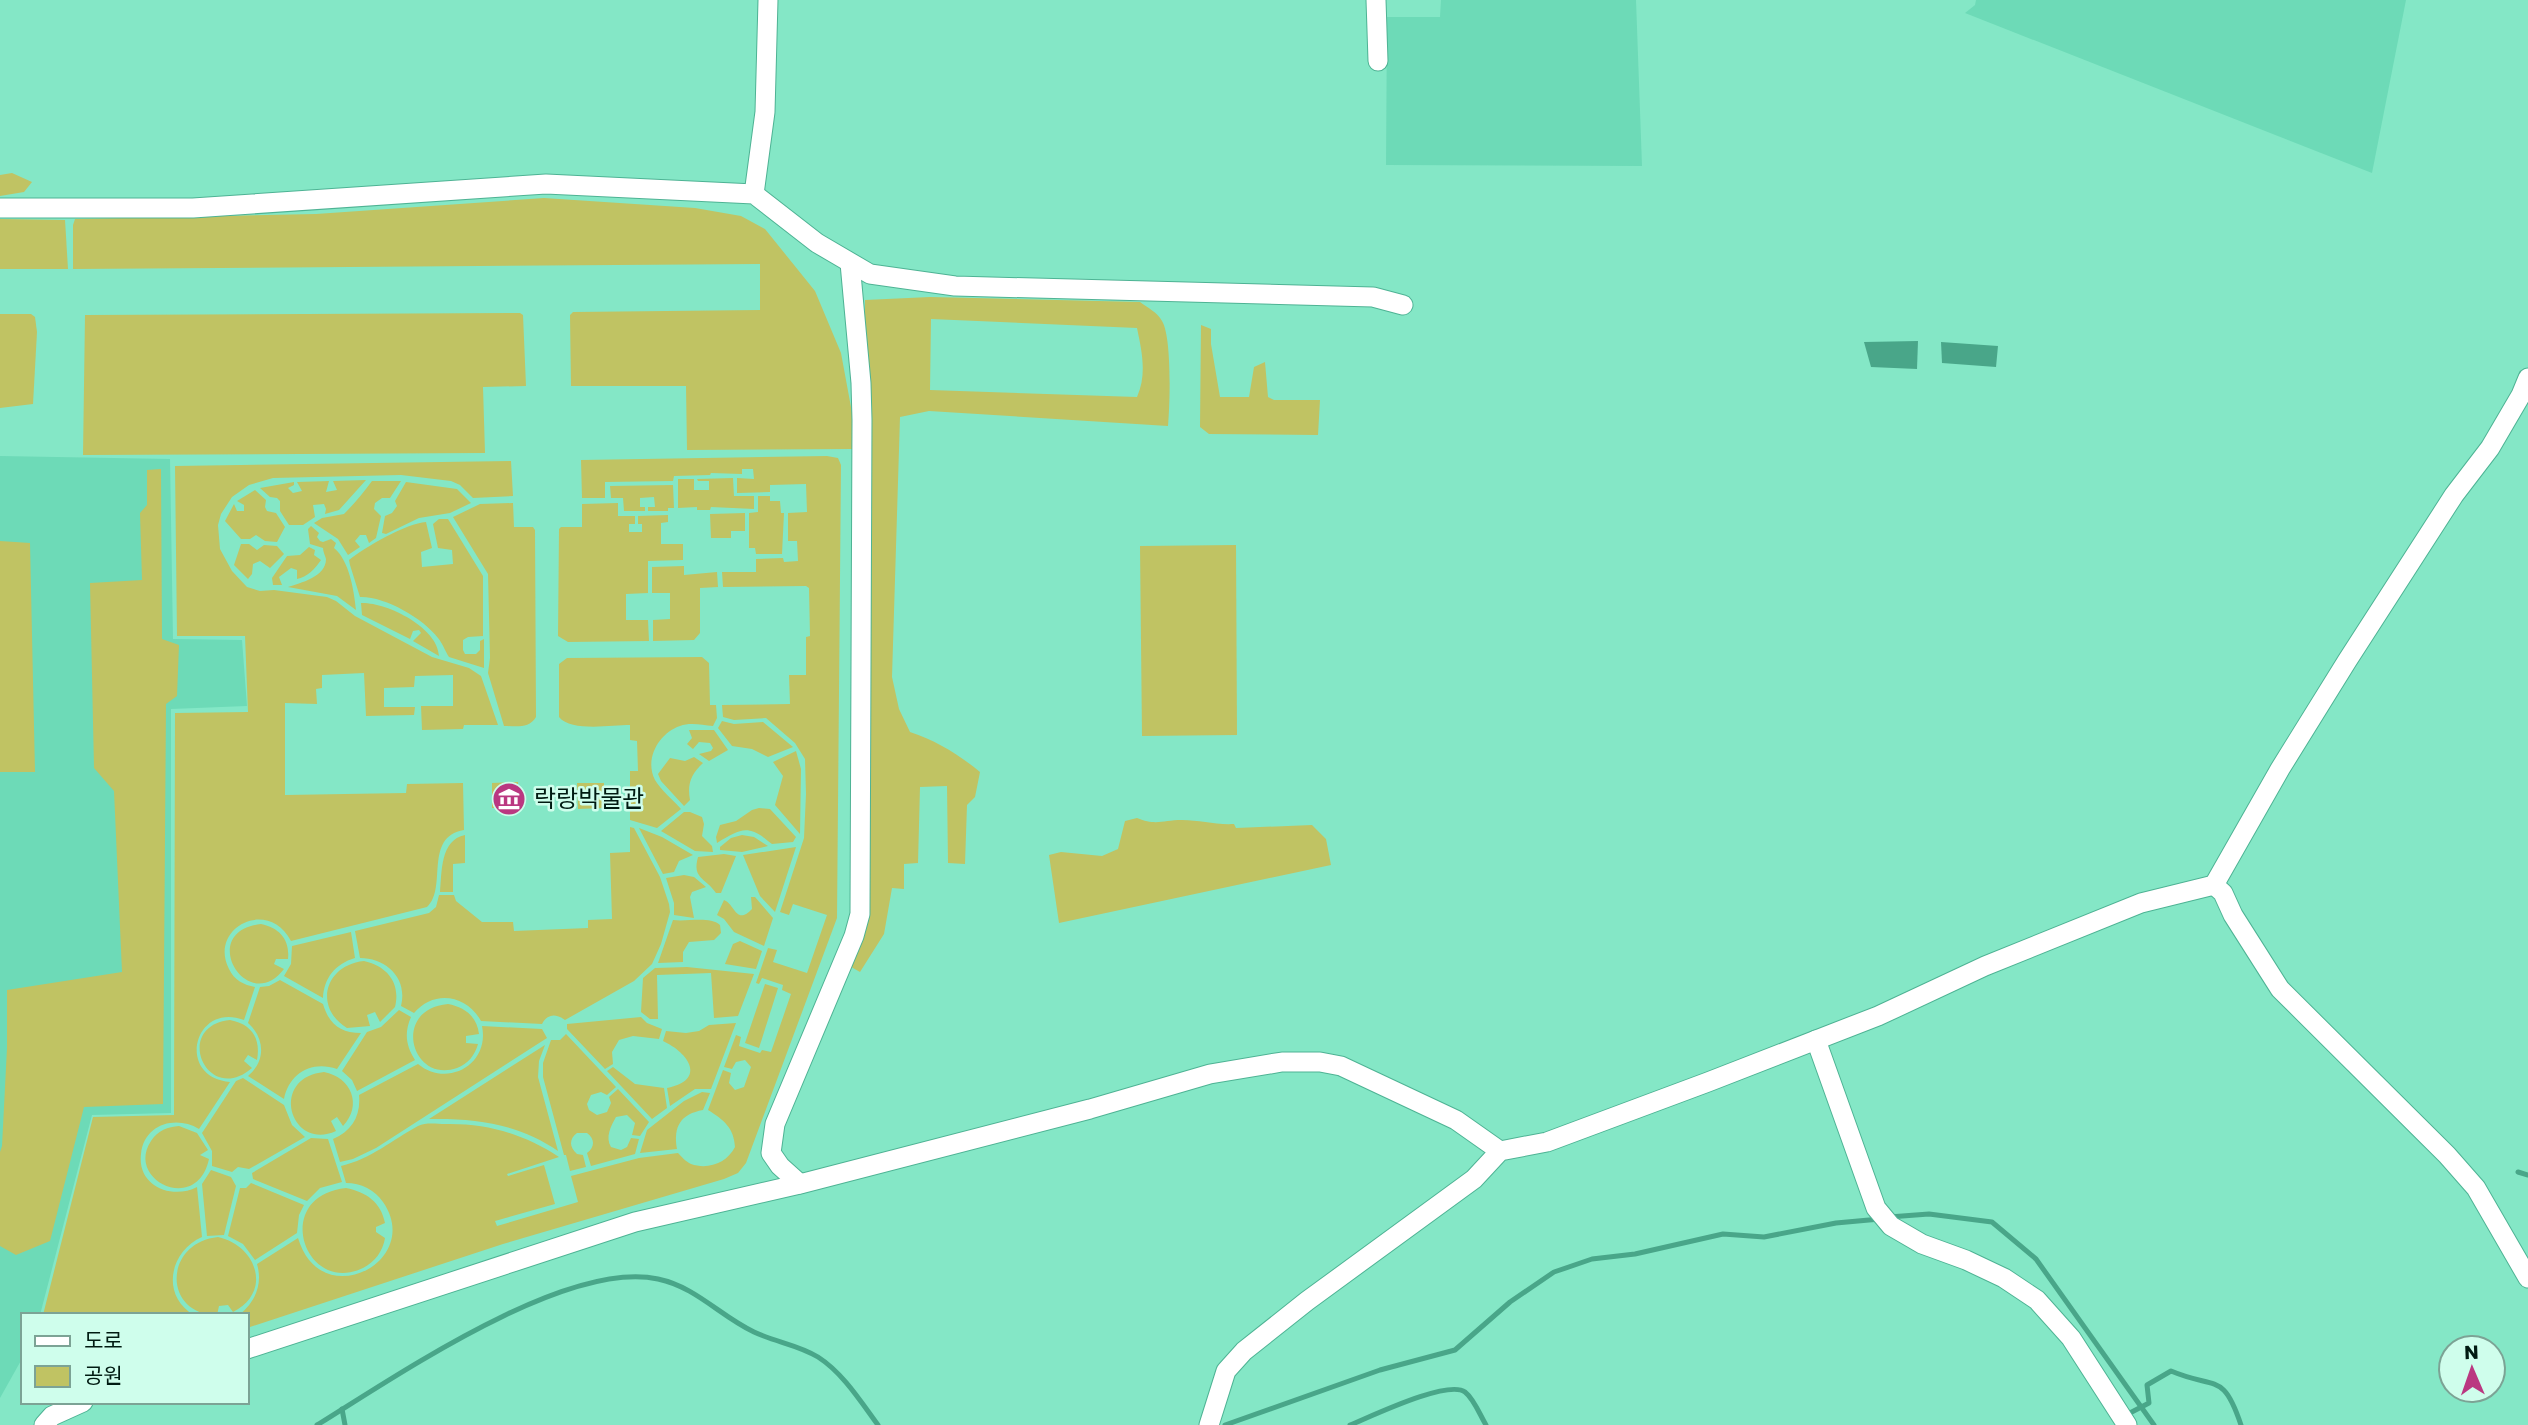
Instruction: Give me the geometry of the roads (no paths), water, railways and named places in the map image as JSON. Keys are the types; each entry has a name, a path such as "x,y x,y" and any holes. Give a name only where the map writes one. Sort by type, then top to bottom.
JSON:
{"street":[{"path":"754,194 765,112 768,0"},
{"path":"1376,0 1378,61"},
{"path":"0,208 193,208 546,184 754,194 817,243 870,274 955,286 1373,298 1403,305"},
{"path":"800,1184 780,1166 771,1153 775,1124 854,936 860,914 862,420 850,263"},
{"path":"1209,1425 1226,1371 1244,1351 1307,1301 1474,1179 1500,1151 1547,1142 1816,1040 1878,1016 1985,966 2141,903 2214,885 2280,769 2454,495 2490,448 2528,378"},
{"path":"2214,885 2223,893 2233,915 2280,989 2447,1155 2476,1188 2528,1278"},
{"path":"1816,1040 1876,1208 1891,1226 1922,1244 2004,1278 2037,1300 2071,1338 2127,1425"},
{"path":"248,1349 635,1222 800,1184 1090,1109 1210,1074 1282,1062 1320,1062 1341,1066 1456,1120 1500,1151"},
{"path":"44,1425 52,1416 79,1404"}],"waterway":[{"path":"2518,1172 2528,1175"},
{"path":"1889,1217 1929,1214 1992,1222 2036,1259 2154,1425"},
{"path":"1225,1425 1380,1370 1455,1350 1510,1302 1554,1272 1592,1259 1635,1254 1723,1234 1764,1237 1836,1223 1880,1219"},
{"path":"317,1425 482,1326 530,1304 577,1287 620,1278 658,1279 672,1283 754,1332 818,1357 843,1379 878,1425"},
{"path":"2126,1415 2149,1403 2147,1385 2171,1371 2223,1389 2229,1396 2241,1425"},
{"path":"1350,1425 1426,1395 1456,1389 1468,1395 1486,1425"},
{"path":"342,1409 345,1425"}],"place":[{"name":"락랑박물관","path":"509,799"}]}
